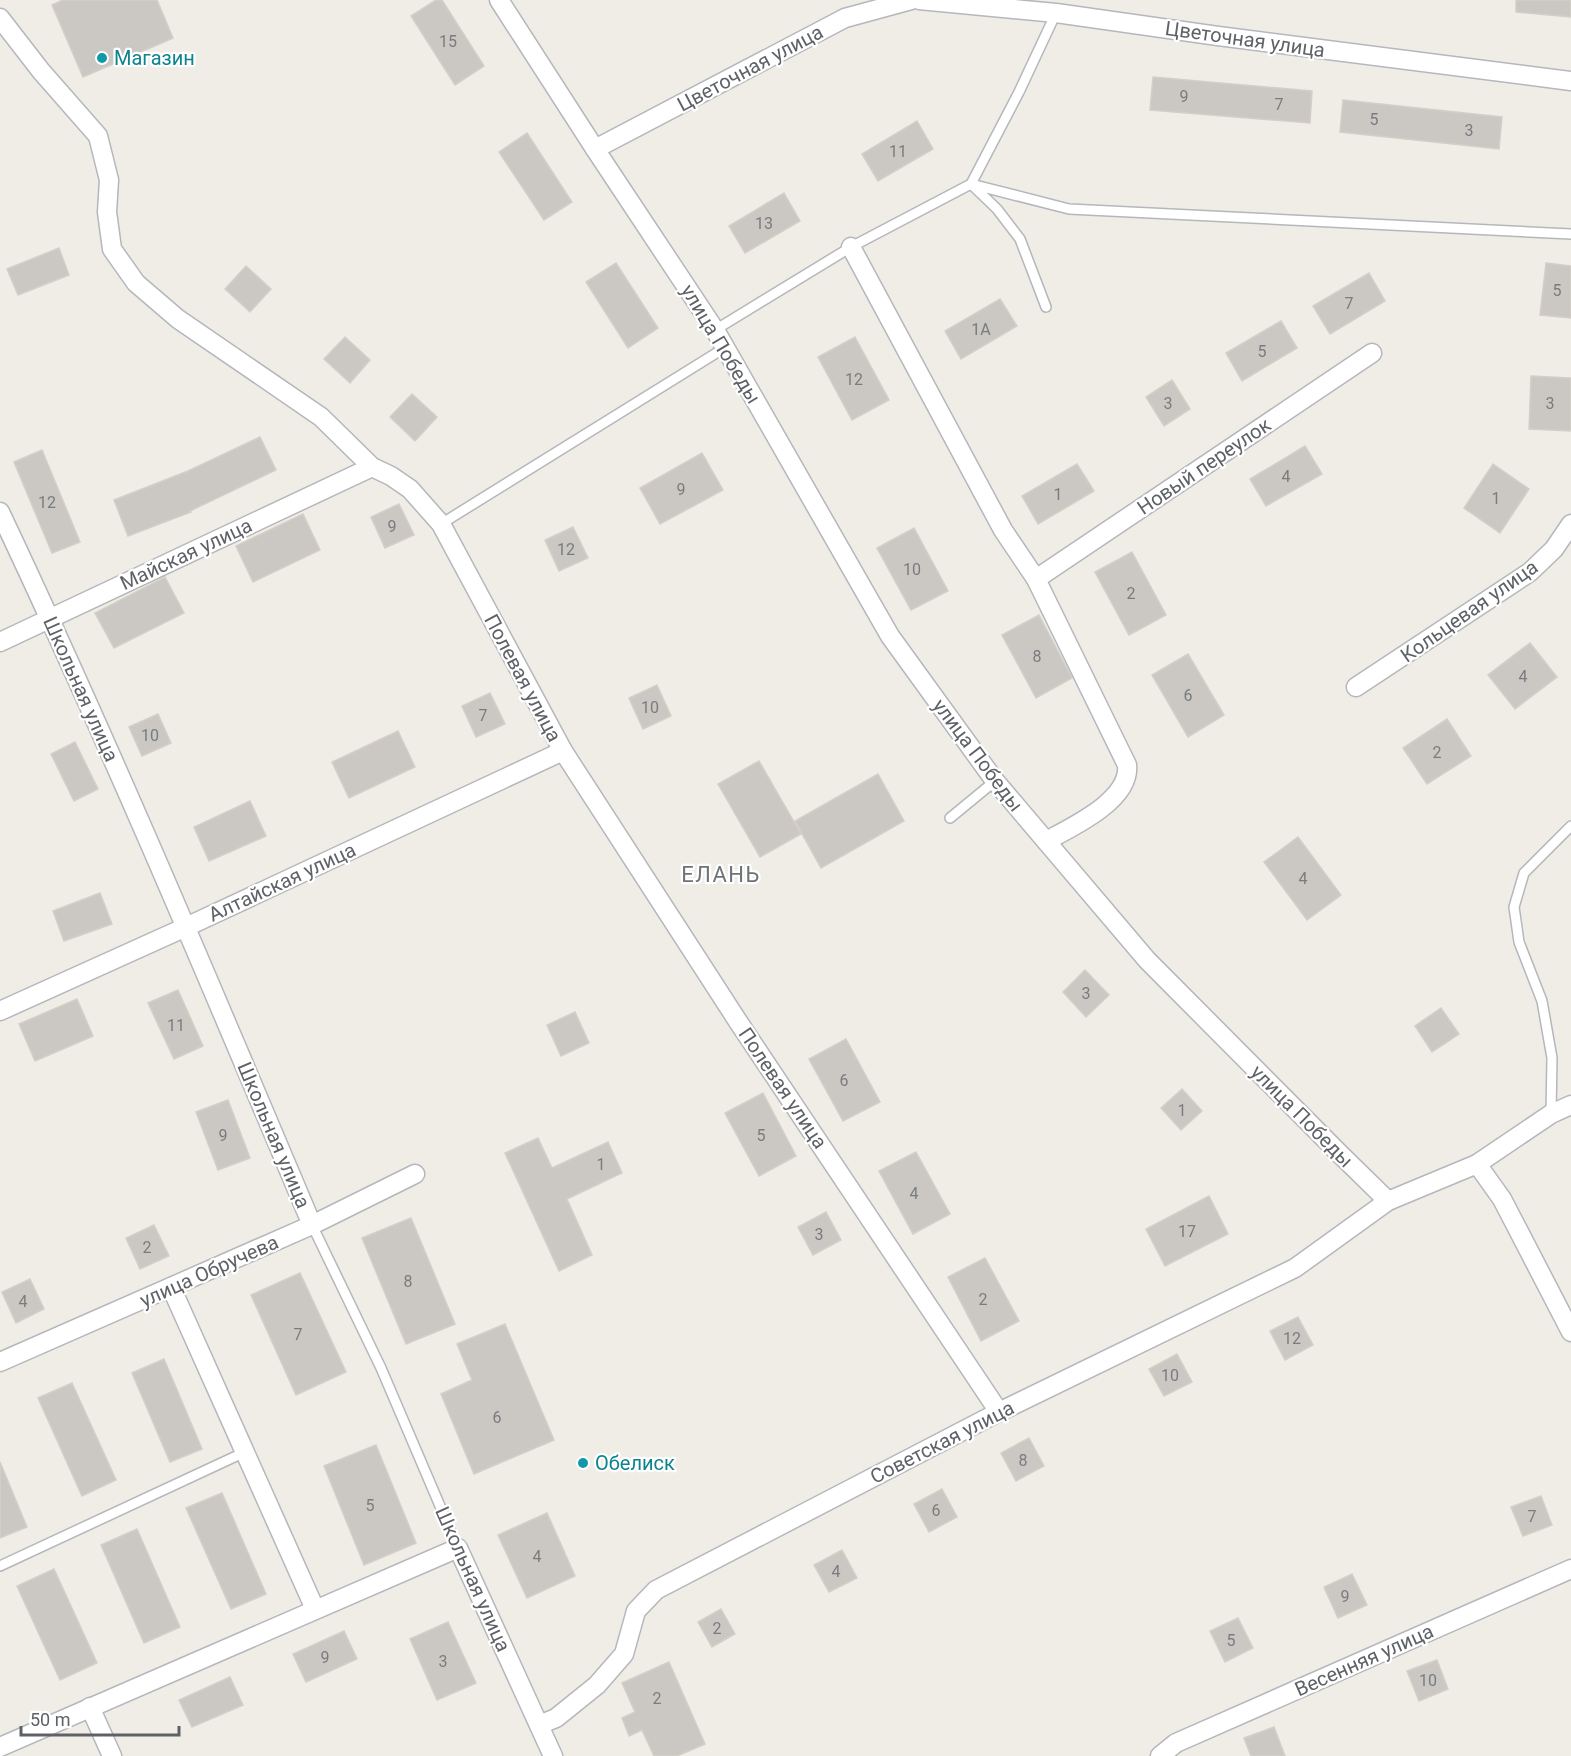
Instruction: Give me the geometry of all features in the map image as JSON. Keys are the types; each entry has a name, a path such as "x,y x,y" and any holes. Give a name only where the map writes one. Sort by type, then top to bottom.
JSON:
{"street":[{"name":"улица Победы","path":"499,0 726,347 891,636 995,781 1147,960 1388,1201"},
{"name":"Цветочная улица","path":"595,149 845,18 911,0"},
{"name":"Цветочная улица","path":"919,0 1057,6 1218,36 1571,81"},
{"name":"Полевая улица","path":"0,18 41,71 98,136 109,180 107,212 112,249 136,283 178,319 321,417 372,467 410,489 441,524 563,751 739,1023 999,1412"},
{"path":"851,247 1003,530 1036,579 1127,765 1128,774 1125,782 1116,794 1094,814 1046,841"},
{"name":"Новый переулок","path":"1036,579 1372,353"},
{"name":"Майская улица","path":"0,642 372,467"},
{"name":"Школьная улица","path":"0,512 50,618 186,927 312,1225"},
{"name":"Кольцевая улица","path":"1356,687 1530,572 1554,549 1571,524"},
{"name":"Алтайская улица","path":"0,1011 563,751"},
{"path":"1388,1201 1477,1164 1551,1114 1571,1105"},
{"path":"1477,1164 1502,1199 1571,1332"},
{"name":"улица Обручева","path":"0,1362 312,1225 415,1174"},
{"name":"Советская улица","path":"539,1725 556,1718 597,1685 624,1654 636,1611 656,1590 999,1412 1295,1268 1388,1201"},
{"path":"171,1287 315,1609"},
{"path":"0,1747 458,1548"},
{"name":"Школьная улица","path":"458,1548 553,1756"},
{"name":"Весенняя улица","path":"1160,1756 1176,1743 1571,1569"},
{"path":"90,1707 112,1756"}],"lane":[{"path":"715,330 851,247 971,184 1019,92 1057,6"},
{"path":"971,184 1069,209 1571,234"},
{"path":"971,184 997,209 1020,239 1046,307"},
{"path":"441,524 726,347"},
{"path":"950,818 995,781"},
{"path":"1551,1114 1552,1058 1542,1001 1519,942 1514,907 1524,873 1571,826"},
{"name":"Школьная улица","path":"312,1225 381,1368 458,1548"},
{"path":"0,1566 245,1452"}],"building":[{"name":"Магазин","path":"63,0 157,0 173,38 83,77 52,5"},
{"path":"436,0 442,0 484,66 455,85 411,16"},
{"path":"1516,0 1571,0 1571,17 1516,12"},
{"path":"1153,77 1312,91 1310,123 1150,110"},
{"path":"1343,100 1502,117 1499,149 1340,132"},
{"path":"917,121 933,149 878,181 862,154"},
{"path":"527,133 572,202 544,220 499,152"},
{"path":"784,193 800,221 745,253 729,226"},
{"path":"59,248 69,275 18,295 7,269"},
{"path":"616,263 658,328 628,348 586,282"},
{"path":"1546,263 1571,266 1571,318 1540,315"},
{"path":"246,266 271,289 250,312 225,289"},
{"path":"1369,273 1385,301 1330,334 1313,306"},
{"path":"1000,299 1017,326 961,359 945,331"},
{"path":"1281,321 1297,348 1242,381 1226,353"},
{"path":"345,337 370,360 350,383 324,359"},
{"path":"855,337 889,400 852,420 818,357"},
{"path":"1531,376 1571,378 1571,431 1529,429"},
{"path":"1172,380 1190,409 1164,426 1146,397"},
{"path":"412,394 437,417 415,441 390,417"},
{"path":"260,437 276,470 191,512 128,536 114,500 188,471"},
{"path":"1305,446 1322,474 1266,506 1250,479"},
{"path":"42,450 80,542 52,553 14,462"},
{"path":"702,453 723,490 660,524 640,488"},
{"path":"1077,464 1094,491 1038,524 1022,496"},
{"path":"1493,464 1529,489 1500,533 1464,508"},
{"path":"399,504 414,535 385,548 371,517"},
{"path":"303,514 320,550 253,582 236,546"},
{"path":"573,527 588,558 559,571 545,540"},
{"path":"914,528 948,591 911,610 877,548"},
{"path":"1132,552 1166,615 1129,635 1095,572"},
{"path":"165,577 184,613 114,648 95,613"},
{"path":"1039,615 1072,678 1036,698 1002,635"},
{"path":"1530,643 1557,677 1515,709 1488,675"},
{"path":"1188,654 1224,715 1188,737 1152,675"},
{"path":"657,685 671,716 643,729 629,698"},
{"path":"490,693 505,724 476,737 462,706"},
{"path":"158,714 171,743 142,756 129,727"},
{"path":"1447,719 1471,756 1427,784 1403,748"},
{"path":"398,731 415,767 349,798 332,762"},
{"path":"75,742 98,789 74,801 51,754"},
{"path":"759,761 801,834 760,857 718,784"},
{"path":"878,774 904,821 821,868 795,821"},
{"path":"250,801 266,836 209,861 194,827"},
{"path":"1298,837 1341,895 1307,920 1264,862"},
{"path":"100,893 112,924 64,941 53,911"},
{"path":"1085,970 1109,995 1086,1017 1063,992"},
{"path":"178,990 203,1046 174,1059 148,1003"},
{"path":"77,999 93,1036 35,1061 19,1024"},
{"path":"1441,1008 1459,1034 1432,1052 1415,1026"},
{"path":"575,1012 589,1043 561,1056 547,1025"},
{"path":"846,1039 880,1102 843,1121 809,1059"},
{"path":"1182,1089 1202,1111 1181,1130 1161,1108"},
{"path":"763,1093 796,1156 759,1176 725,1113"},
{"path":"228,1100 250,1158 218,1170 196,1112"},
{"path":"538,1138 552,1168 608,1142 622,1173 567,1199 592,1255 559,1271 505,1153"},
{"path":"916,1152 950,1214 913,1234 879,1171"},
{"path":"1209,1196 1228,1234 1165,1266 1146,1229"},
{"path":"826,1212 841,1240 813,1255 798,1227"},
{"path":"411,1218 455,1324 406,1344 362,1238"},
{"path":"154,1225 169,1256 140,1269 126,1238"},
{"path":"985,1258 1019,1321 981,1341 948,1277"},
{"path":"300,1273 346,1372 296,1395 251,1295"},
{"path":"30,1279 44,1309 16,1323 2,1292"},
{"path":"1298,1317 1313,1345 1285,1360 1270,1331"},
{"path":"505,1324 554,1440 474,1474 441,1394 472,1380 457,1344"},
{"path":"1177,1354 1192,1382 1164,1396 1149,1369"},
{"path":"164,1359 202,1449 170,1462 132,1373"},
{"path":"72,1383 116,1480 82,1496 38,1398"},
{"path":"1029,1438 1044,1466 1016,1481 1001,1453"},
{"path":"376,1445 416,1543 364,1565 324,1466"},
{"path":"0,1462 27,1527 0,1538"},
{"path":"942,1489 957,1517 929,1532 914,1504"},
{"path":"222,1493 266,1594 231,1609 186,1508"},
{"path":"1541,1496 1552,1525 1523,1536 1511,1507"},
{"path":"547,1513 575,1576 527,1598 498,1535"},
{"path":"137,1529 180,1627 144,1643 101,1545"},
{"path":"842,1550 857,1578 829,1592 814,1565"},
{"path":"54,1569 97,1663 60,1680 17,1586"},
{"path":"1352,1574 1367,1605 1338,1618 1324,1587"},
{"path":"721,1609 735,1634 712,1647 698,1622"},
{"path":"1238,1618 1253,1648 1225,1662 1210,1631"},
{"path":"448,1622 476,1683 437,1700 410,1639"},
{"path":"344,1631 357,1659 306,1682 293,1654"},
{"path":"1437,1660 1448,1689 1419,1701 1407,1671"},
{"path":"669,1662 705,1744 677,1756 654,1756 642,1730 629,1736 622,1718 635,1712 622,1683"},
{"path":"230,1677 243,1705 192,1727 179,1700"},
{"path":"1274,1727 1285,1756 1251,1756 1244,1738"}],"place":[{"name":"Магазин","path":"102,58"},
{"name":"Обелиск","path":"583,1463"}],"district":[{"name":"ЕЛАНЬ","path":"721,874"}]}
